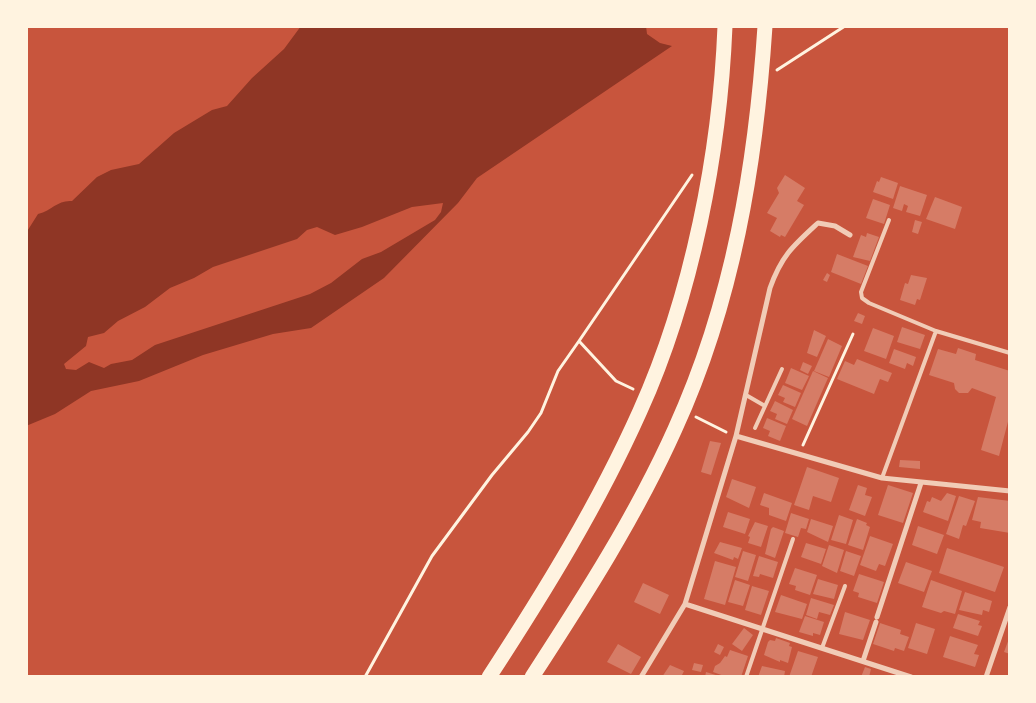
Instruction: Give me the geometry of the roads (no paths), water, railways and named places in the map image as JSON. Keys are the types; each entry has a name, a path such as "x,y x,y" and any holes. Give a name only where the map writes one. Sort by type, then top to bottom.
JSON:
{"highway":[{"path":"490,677 550,583 582,528 640,410 665,346 684,285 710,172 718,115 725,26"},
{"path":"532,677 576,609 643,494 676,428 697,375 732,262 746,199 757,126 765,26"}],"street":[{"path":"641,677 685,604 736,436 770,288 777,268 787,252 818,224 835,226 850,235"},
{"path":"736,436 882,478 1010,491"},
{"path":"863,661 921,483"},
{"path":"685,604 911,677"},
{"path":"986,677 1010,606"}],"lane":[{"path":"889,220 861,292 862,298 869,303 936,331 1010,353"},
{"path":"882,478 936,331"},
{"path":"755,428 782,370"},
{"path":"746,395 765,406"},
{"path":"746,677 793,539"},
{"path":"822,648 845,586"}]}
